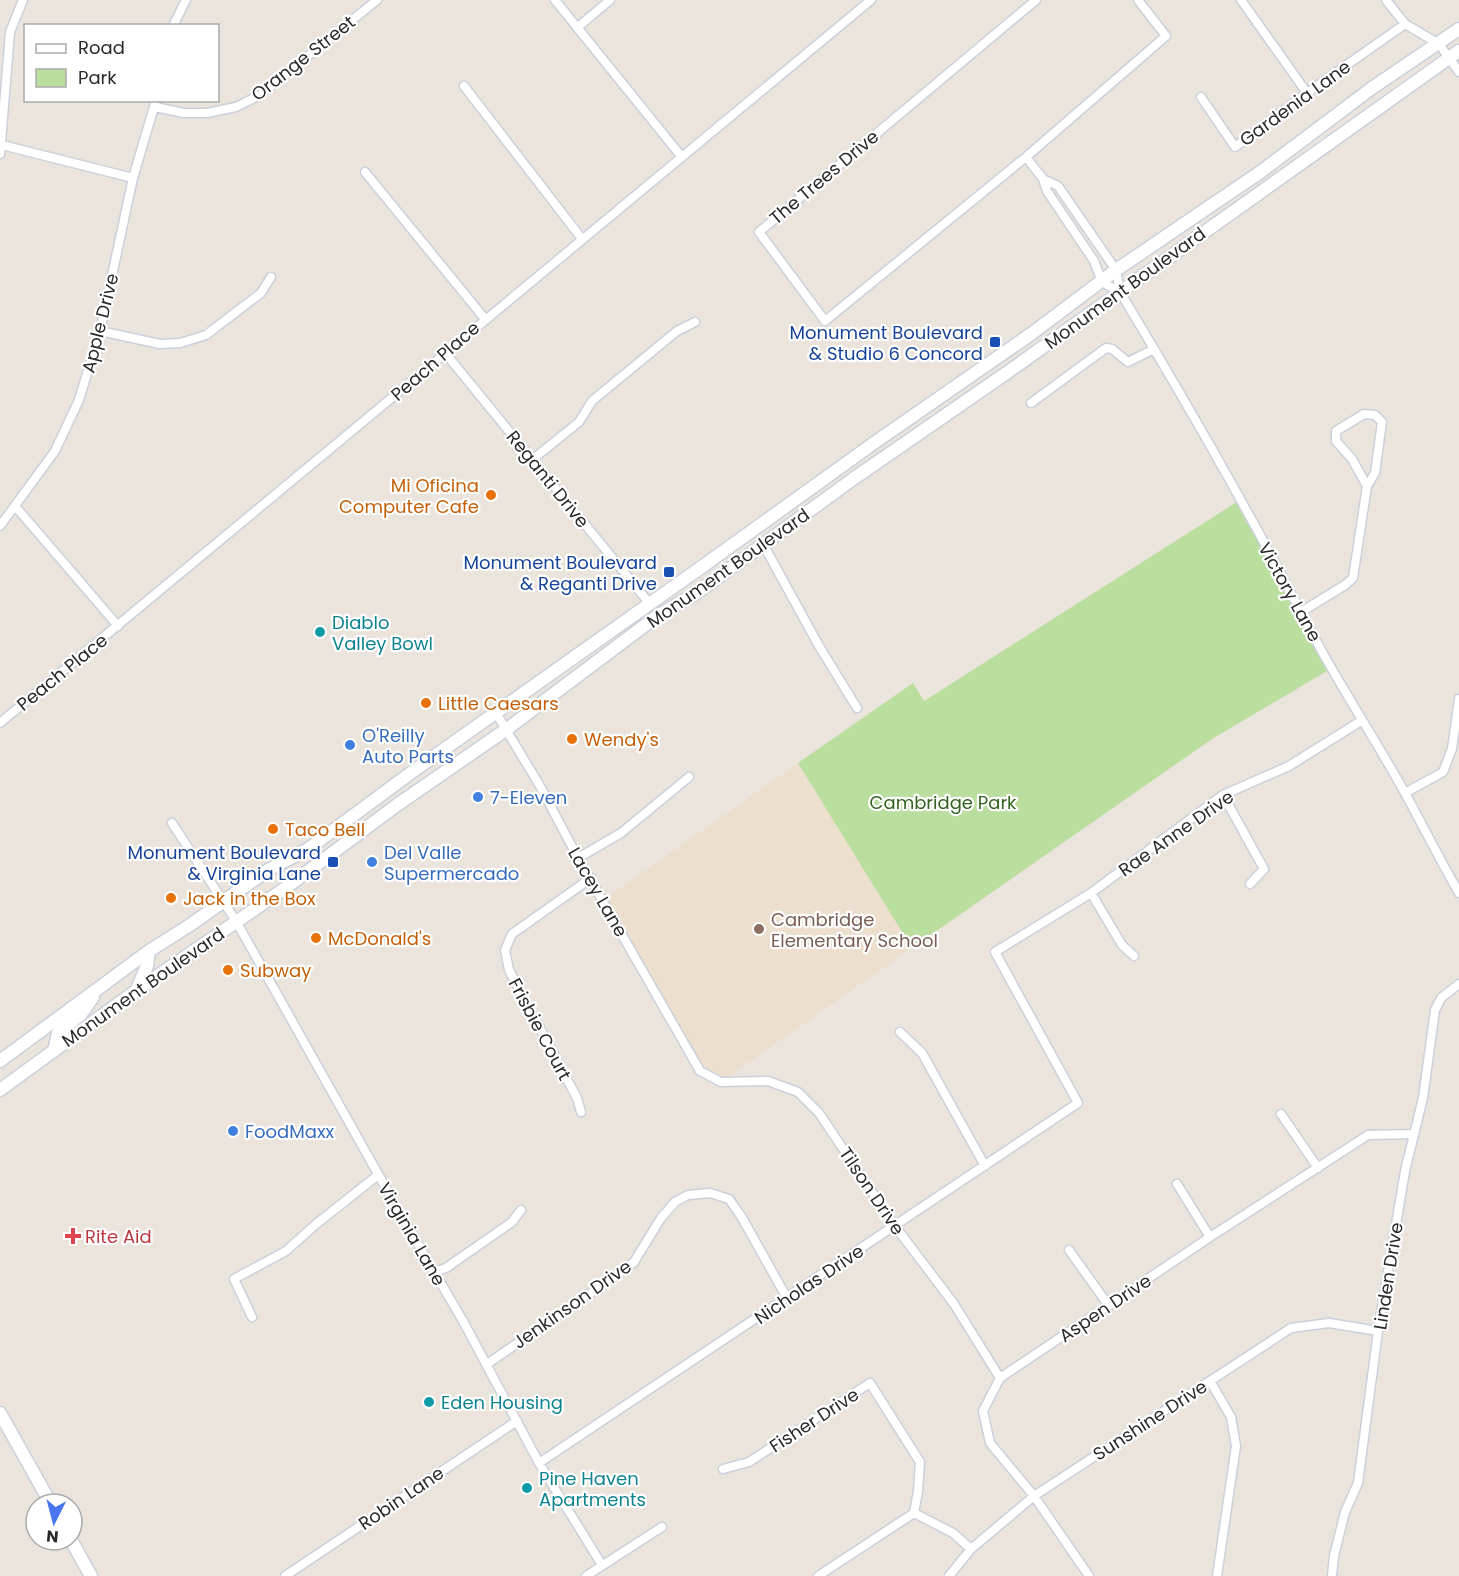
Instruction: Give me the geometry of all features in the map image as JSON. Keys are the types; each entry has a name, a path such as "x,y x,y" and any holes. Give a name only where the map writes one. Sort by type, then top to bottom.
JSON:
{"main road":[{"name":"Monument Boulevard","path":"0,1061 149,951 268,870 308,849 412,772 1116,270 1259,172 1372,88 1459,29"},
{"name":"Monument Boulevard","path":"0,1090 137,990 284,889 397,805 507,729 656,617 698,592 1454,54"},
{"path":"137,990 147,966 149,951"},
{"path":"54,1051 58,1033 81,1014 101,987"},
{"path":"0,1413 44,1492"},
{"path":"78,1552 91,1576"}],"street":[{"path":"23,0 10,32 1,150 133,178"},
{"path":"174,24 186,0"},
{"name":"Orange Street","path":"155,104 184,113 207,113 236,106 260,95 377,0"},
{"path":"555,0 681,156"},
{"path":"578,27 609,0"},
{"name":"Peach Place","path":"0,723 871,0"},
{"name":"The Trees Drive","path":"1036,0 759,232 825,321 1026,157 1166,36 1138,0"},
{"path":"1241,0 1307,93"},
{"path":"1386,0 1405,24 1454,54 1459,72"},
{"name":"Gardenia Lane","path":"1201,97 1235,147 1405,24"},
{"path":"464,86 582,239"},
{"name":"Apple Drive","path":"0,526 55,452 79,400 100,331 133,178 155,104"},
{"path":"1026,157 1043,179 1047,191 1094,261 1102,282 1120,292"},
{"path":"365,172 484,319"},
{"path":"1043,179 1058,186 1116,270 1120,292"},
{"path":"100,331 160,344 180,343 206,335 261,293 271,277"},
{"name":"Victory Lane","path":"1120,292 1198,423 1361,721 1405,793 1431,846 1459,893"},
{"path":"533,459 579,422 592,401 677,331 695,322"},
{"path":"1031,403 1106,348 1112,349 1128,362 1154,349"},
{"name":"Reganti Drive","path":"446,354 650,604"},
{"path":"1302,612 1353,578 1367,486 1375,473 1382,430 1382,422 1370,413 1364,414 1336,431 1335,435 1336,441 1352,459 1367,486"},
{"path":"15,506 118,626"},
{"path":"763,544 819,646 857,708"},
{"path":"1405,793 1443,772 1452,749 1459,699"},
{"name":"Lacey Lane","path":"496,713 540,786 578,858 700,1071"},
{"name":"Rae Anne Drive","path":"1078,1103 995,952 1091,892 1223,795 1289,766 1361,721"},
{"path":"578,858 621,833 689,777"},
{"path":"1223,795 1264,869 1250,884"},
{"name":"Virginia Lane","path":"172,822 236,921 487,1364 539,1464 602,1565"},
{"name":"Frisbie Court","path":"580,1112 577,1098 508,969 505,951 513,934 591,878"},
{"path":"1091,892 1122,945 1134,956"},
{"name":"Linden Drive","path":"1332,1576 1334,1556 1345,1512 1358,1483 1378,1331 1405,1171 1422,1098 1435,1010 1441,998 1459,984"},
{"path":"900,1032 922,1053 985,1166"},
{"name":"Tilson Drive","path":"700,1071 721,1082 768,1081 798,1092 819,1113 896,1226 954,1305 1000,1378"},
{"name":"Nicholas Drive","path":"539,1464 1078,1103"},
{"path":"1281,1114 1318,1168"},
{"name":"Aspen Drive","path":"1089,1576 1034,1496 990,1443 983,1411 1000,1378 1210,1236 1368,1135 1414,1134"},
{"path":"252,1317 234,1279 286,1251 378,1175"},
{"path":"1177,1184 1210,1236"},
{"name":"Jenkinson Drive","path":"487,1364 634,1262 661,1218 675,1202 688,1195 710,1193 729,1199 787,1298"},
{"path":"434,1272 446,1268 512,1222 521,1210"},
{"path":"1069,1250 1109,1306"},
{"name":"Sunshine Drive","path":"949,1576 971,1549 1034,1496 1291,1328 1329,1323 1378,1331"},
{"path":"1210,1381 1231,1417 1236,1446 1217,1576"},
{"name":"Fisher Drive","path":"723,1469 749,1462 870,1383 920,1462 914,1513"},
{"name":"Robin Lane","path":"285,1576 517,1421"},
{"path":"818,1576 914,1513 953,1533 971,1549"},
{"path":"586,1576 662,1527"}],"shaded area":[{"name":"Cambridge Elementary School","path":"798,763 912,948 721,1082 700,1071 603,900"}],"green space":[{"name":"Cambridge Park","path":"1240,500 1332,668 1212,739 912,948 798,763 913,683 924,701"}],"place":[{"name":"Monument Boulevard & Studio 6 Concord","path":"995,342"},
{"name":"Mi Oficina Computer Cafe","path":"491,495"},
{"name":"Monument Boulevard & Reganti Drive","path":"669,572"},
{"name":"Diablo Valley Bowl","path":"320,632"},
{"name":"Little Caesars","path":"426,703"},
{"name":"Wendy's","path":"572,739"},
{"name":"O'Reilly Auto Parts","path":"350,745"},
{"name":"7-Eleven","path":"478,797"},
{"name":"Taco Bell","path":"273,829"},
{"name":"Monument Boulevard & Virginia Lane","path":"333,862"},
{"name":"Del Valle Supermercado","path":"372,862"},
{"name":"Jack in the Box","path":"171,898"},
{"name":"Cambridge Elementary School","path":"759,929"},
{"name":"McDonald's","path":"316,938"},
{"name":"Subway","path":"228,970"},
{"name":"FoodMaxx","path":"233,1131"},
{"name":"Rite Aid","path":"73,1236"},
{"name":"Eden Housing","path":"429,1402"},
{"name":"Pine Haven Apartments","path":"527,1488"}]}
